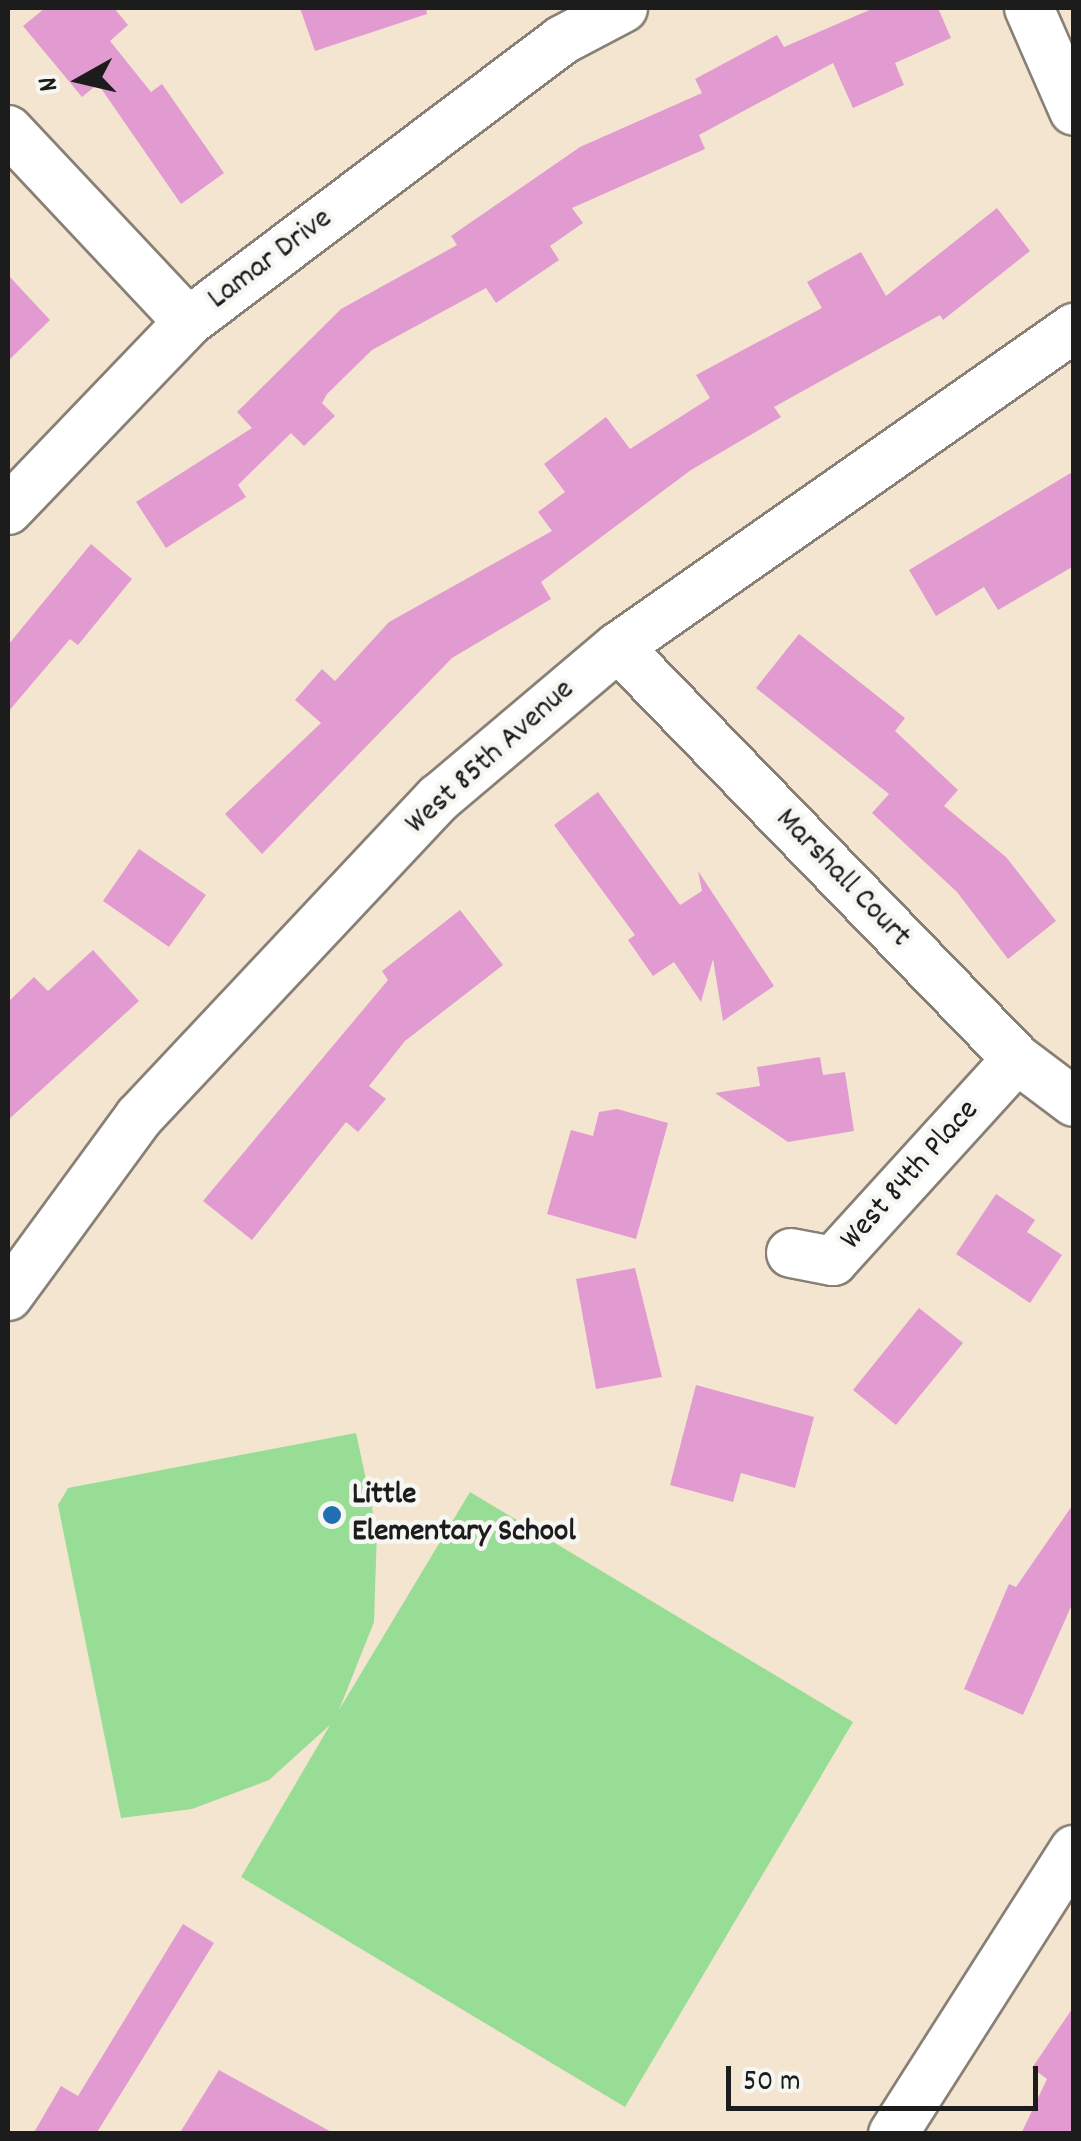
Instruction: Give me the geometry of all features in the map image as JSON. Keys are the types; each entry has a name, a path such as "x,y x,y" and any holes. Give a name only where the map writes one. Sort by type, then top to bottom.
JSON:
{"street":[{"name":"Lamar Drive","path":"8,510 188,322 554,24 623,8"},
{"path":"1029,8 1074,111"},
{"path":"8,130 188,322"},
{"name":"West 85th Avenue","path":"8,1296 139,1117 438,798 618,648 1074,328"},
{"name":"Marshall Court","path":"618,648 1017,1059 1074,1102"},
{"name":"West 84th Place","path":"791,1254 834,1261 1017,1059"},
{"path":"893,2134 1074,1850"}],"green space":[{"path":"356,1433 377,1531 374,1622 339,1710 470,1492 853,1722 625,2107 241,1877 330,1725 269,1780 192,1809 121,1818 58,1505 68,1488"}],"building":[{"path":"45,8 114,8 128,25 110,41 151,92 162,84 224,173 181,204 98,84 82,97 23,26"},
{"path":"300,8 426,8 427,14 315,51"},
{"path":"874,8 938,8 951,38 895,63 904,85 853,108 833,63 699,135 705,149 572,208 583,223 550,246 559,260 496,303 486,288 372,350 327,394 322,403 335,416 304,446 291,433 238,485 246,497 166,548 136,502 252,428 237,412 341,309 457,245 451,236 580,147 702,93 695,79 777,35 784,47"},
{"path":"997,208 1030,251 943,320 940,315 774,407 781,417 691,470 541,582 551,599 452,658 262,854 225,814 321,723 295,700 322,669 335,681 389,622 552,531 538,512 565,492 544,464 606,417 630,449 710,398 696,375 822,308 807,282 861,252 886,296"},
{"path":"8,275 50,320 8,361"},
{"path":"1074,471 1074,566 998,610 984,587 936,616 909,570"},
{"path":"91,544 132,579 78,645 70,639 8,712 8,645"},
{"path":"799,634 905,718 895,731 958,790 944,806 1006,857 1056,921 1008,959 957,892 872,813 889,794 756,688"},
{"path":"598,792 680,905 702,891 698,871 774,986 723,1021 713,959 701,1002 674,962 653,976 628,940 635,935 554,825"},
{"path":"139,849 206,895 169,947 103,901"},
{"path":"460,910 503,965 405,1041 369,1086 386,1099 358,1132 346,1122 252,1240 203,1201 388,980 382,971"},
{"path":"93,950 139,1001 8,1120 8,1002 34,977 48,991"},
{"path":"820,1057 823,1075 845,1072 854,1131 788,1142 715,1093 760,1086 757,1067"},
{"path":"617,1109 668,1123 636,1239 547,1214 571,1130 593,1136 599,1112"},
{"path":"996,1194 1035,1220 1027,1232 1062,1255 1030,1303 956,1254"},
{"path":"635,1268 662,1377 596,1389 576,1279"},
{"path":"919,1308 963,1343 896,1425 853,1390"},
{"path":"696,1385 814,1417 795,1488 741,1473 733,1502 670,1485"},
{"path":"1074,1503 1074,1600 1023,1715 964,1689 1009,1584 1016,1587"},
{"path":"183,1924 214,1943 96,2134 33,2134 61,2086 78,2096"},
{"path":"1074,2006 1074,2134 1021,2134 1047,2079 1032,2068"},
{"path":"219,2070 335,2134 179,2134"}],"place":[{"name":"Little Elementary School","path":"332,1515"}]}
